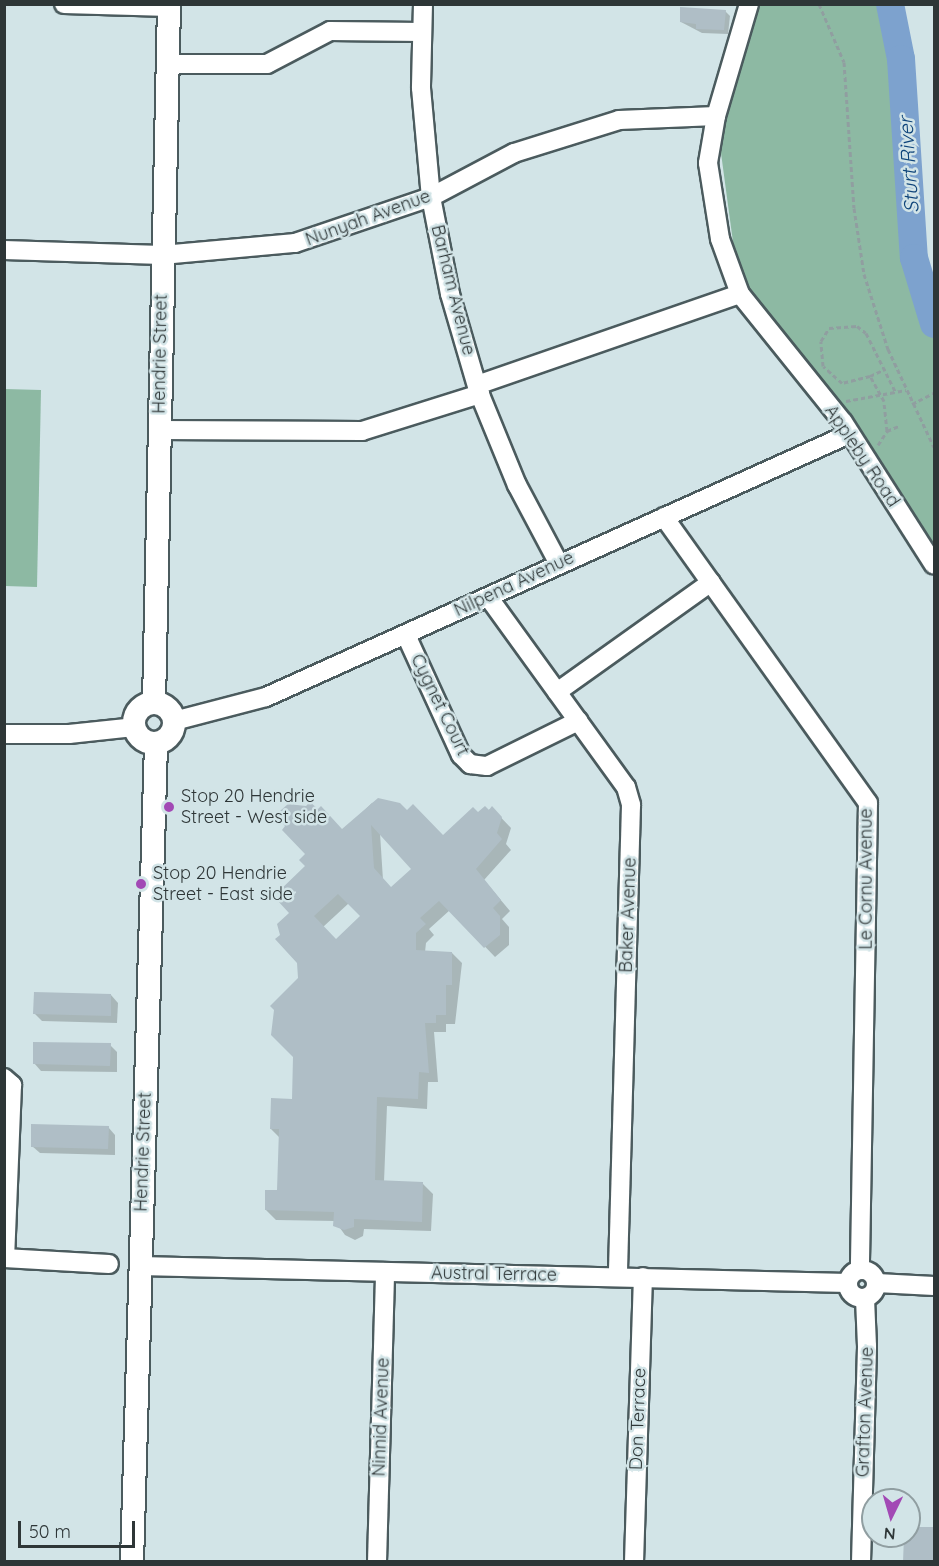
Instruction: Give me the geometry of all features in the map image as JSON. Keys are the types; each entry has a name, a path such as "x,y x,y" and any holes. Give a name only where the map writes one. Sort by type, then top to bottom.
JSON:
{"street":[{"path":"64,4 169,6"},
{"name":"Barham Avenue","path":"423,4 421,88 431,197 450,294 479,390 518,485 558,562"},
{"name":"Appleby Road","path":"749,4 716,116 708,163 720,238 740,294 828,404 867,458 934,565"},
{"name":"Hendrie Street","path":"154,703 169,6"},
{"path":"167,64 267,64 330,31 422,32"},
{"name":"Nunyah Avenue","path":"4,250 162,255 296,243 431,197 514,153 619,120 716,116"},
{"path":"159,430 310,434 375,429 740,294"},
{"name":"Nilpena Avenue","path":"174,721 266,697 489,598 558,562 664,518 849,434"},
{"name":"Le Cornu Avenue","path":"664,518 868,803 854,1276"},
{"path":"557,692 711,582"},
{"name":"Baker Avenue","path":"489,598 626,787 631,805 618,1276"},
{"name":"Cygnet Court","path":"406,635 461,755 470,764 487,766 578,721"},
{"path":"154,703 166,707 174,721 168,737 156,743 142,739 134,727 139,710 154,703"},
{"path":"4,734 69,734 134,727"},
{"name":"Hendrie Street","path":"132,1562 156,743"},
{"path":"4,1078 12,1085 5,1258 109,1264"},
{"name":"Austral Terrace","path":"140,1266 643,1277 854,1276"},
{"name":"Ninnid Avenue","path":"377,1562 385,1272"},
{"path":"872,1273 877,1283 873,1293 865,1298 852,1293 854,1276 872,1273"},
{"name":"Don Terrace","path":"634,1562 643,1277"},
{"path":"877,1283 934,1286"},
{"name":"Grafton Avenue","path":"861,1562 867,1346 865,1298"}],"path":[{"path":"819,4 844,62 854,208 864,274 886,344 934,447"},
{"path":"885,369 870,376 842,383 823,366 821,341 830,328 857,326 866,333 885,369 896,393"},
{"path":"867,458 887,430 887,410 870,376"},
{"path":"828,404 906,390"},
{"path":"912,404 934,393"},
{"path":"887,430 899,426"}],"green space":[{"path":"745,5 890,5 901,59 914,258 934,324 934,551 740,294 716,116"},
{"path":"5,389 41,390 37,587 5,586"}],"building":[{"path":"680,7 726,10 724,30 696,29 696,24 680,22"},
{"path":"378,798 400,803 407,810 413,804 443,835 473,807 478,812 485,806 489,810 492,806 502,817 497,833 502,839 476,869 501,900 493,908 500,916 500,935 484,948 439,901 420,918 426,924 416,933 416,950 452,952 452,985 446,985 446,1015 436,1015 436,1023 425,1023 429,1073 419,1072 418,1099 377,1097 375,1180 423,1182 422,1222 354,1219 354,1227 344,1230 333,1226 334,1212 265,1210 265,1190 277,1190 279,1129 270,1129 271,1098 292,1099 293,1057 271,1035 274,1010 270,1006 298,978 297,963 275,939 280,935 277,924 289,913 277,900 281,897 277,893 305,866 299,860 305,854 282,830 285,826 279,819 284,814 280,811 288,804 306,806 310,802 318,809 321,806 342,829","holes":["371,825 411,869 391,887 374,868","338,894 360,916 336,939 314,916"]},
{"path":"34,992 111,994 111,1016 33,1014"},
{"path":"33,1042 111,1043 110,1066 33,1064"},
{"path":"31,1124 109,1126 108,1149 31,1147"},
{"path":"921,1527 934,1527 934,1562 903,1562 904,1548 921,1548"}],"waterway":[{"name":"Sturt River","path":"890,4 901,59 914,258 934,324"}],"place":[{"name":"Stop 20 Hendrie Street - West side","path":"169,807"},
{"name":"Stop 20 Hendrie Street - East side","path":"141,884"}]}
